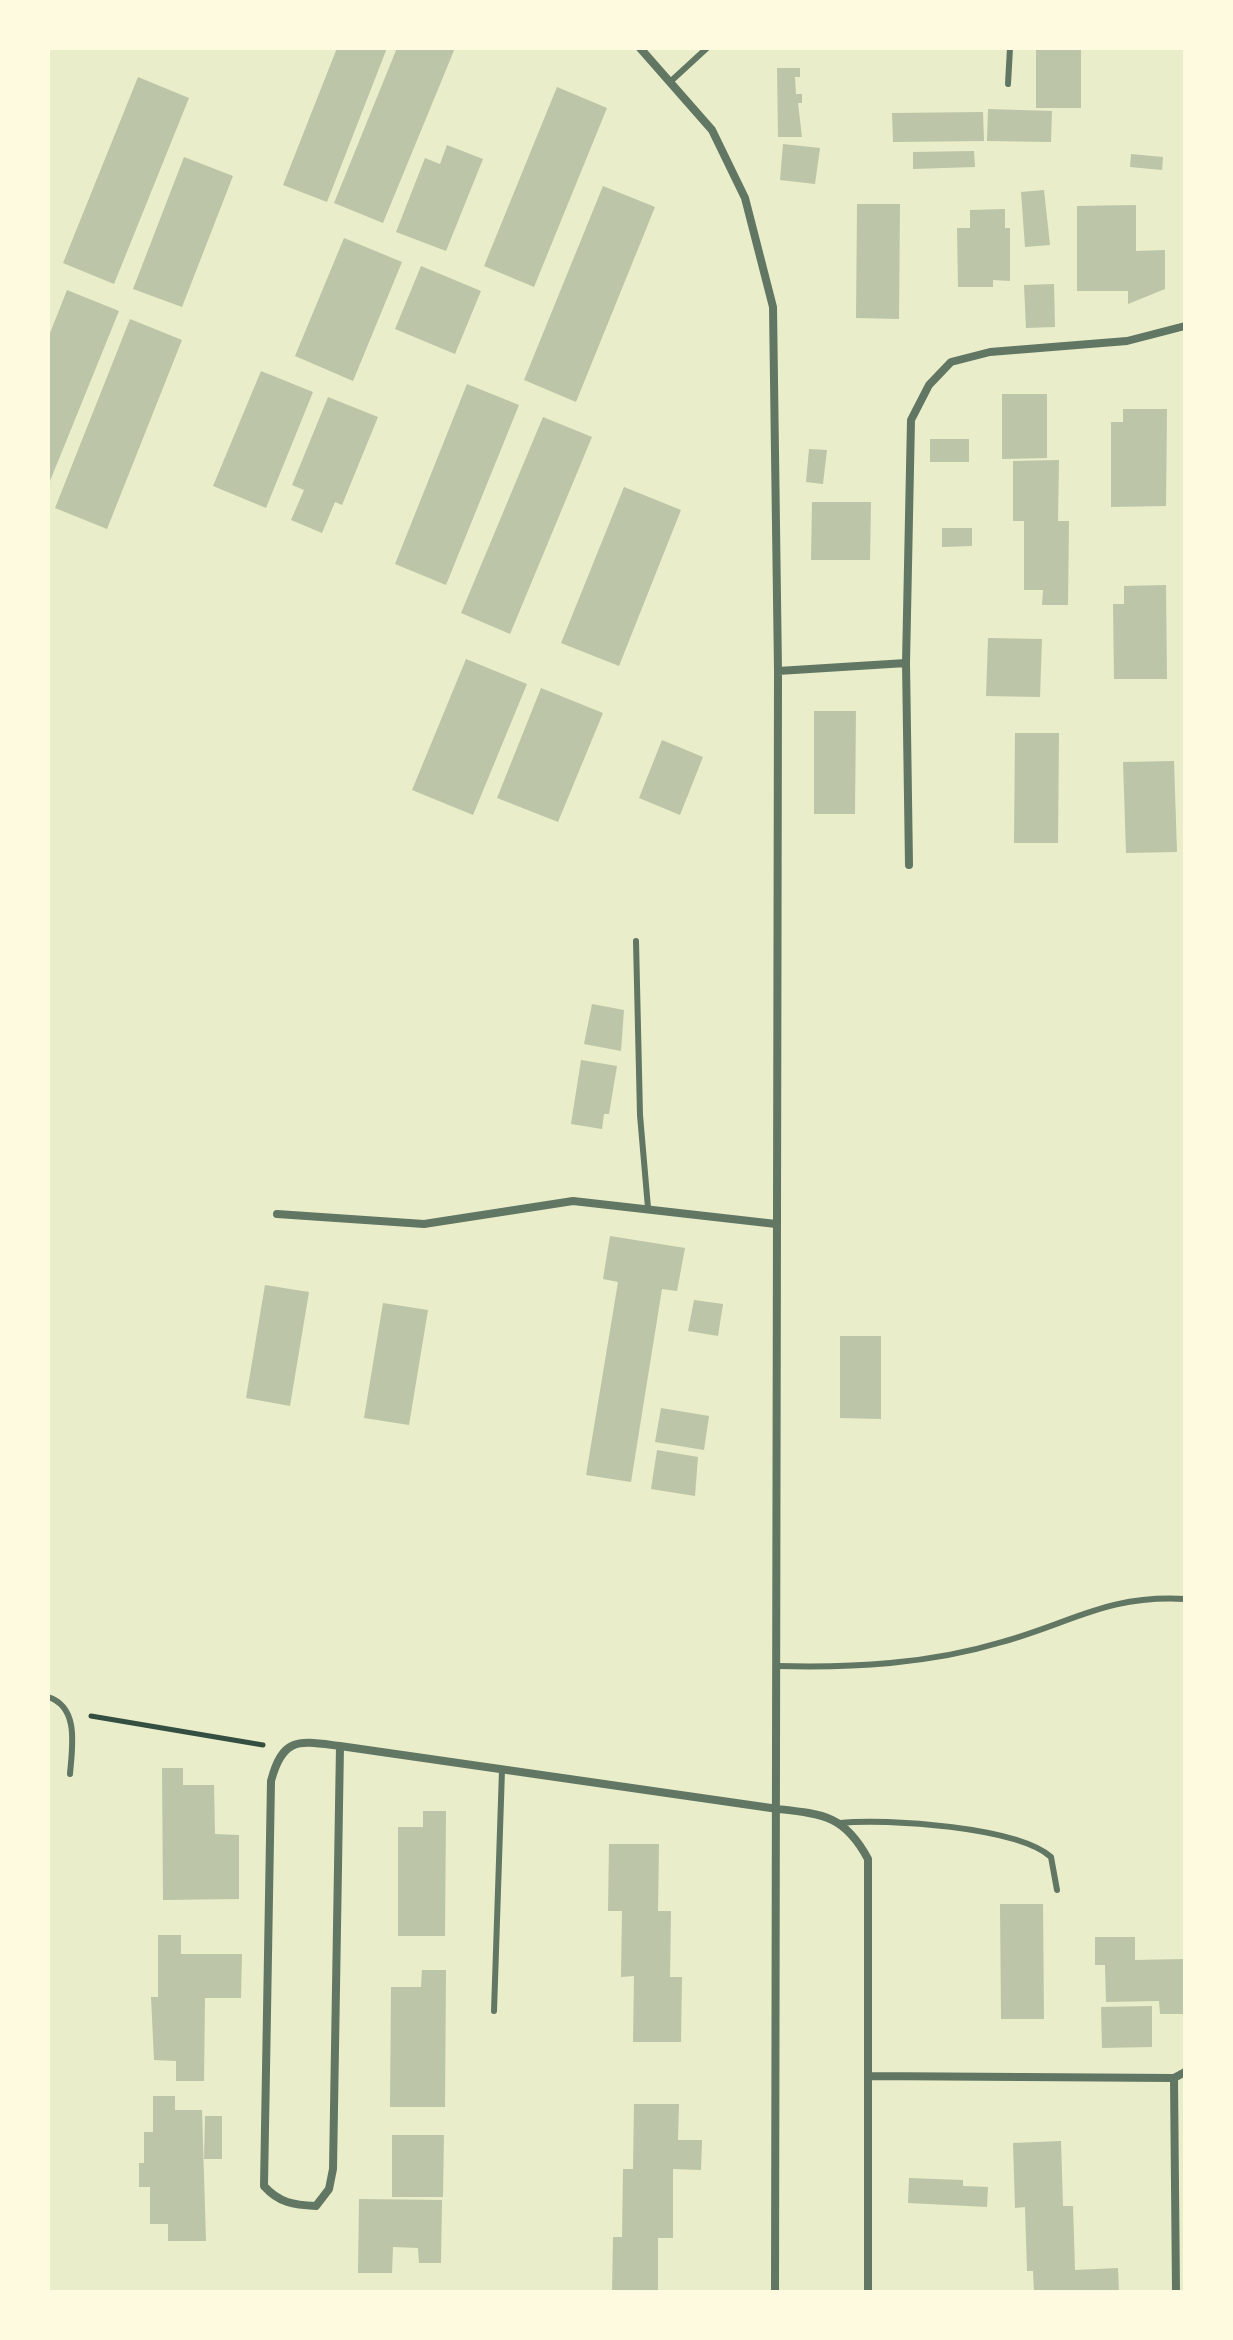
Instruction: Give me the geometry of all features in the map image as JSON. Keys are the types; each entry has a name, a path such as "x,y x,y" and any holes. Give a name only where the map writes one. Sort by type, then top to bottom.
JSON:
{"street":[{"path":"640,48 712,130 745,198 773,307 778,671 775,2292"},
{"path":"909,865 906,663 911,420 929,385 951,362 990,352 1127,341 1185,326"},
{"path":"778,671 906,663"},
{"path":"277,1214 424,1224 573,1201 776,1224"},
{"path":"340,1746 333,2169 329,2189 316,2206 275,2198 264,2186 271,1781 276,1762 286,1749 300,1741 340,1746 778,1809 818,1813 840,1823 857,1838 868,1859 868,2292"},
{"path":"868,2076 1174,2078 1185,2072"},
{"path":"1174,2078 1176,2292"}],"lane":[{"path":"670,82 707,48"},
{"path":"1008,84 1010,48"},
{"path":"636,941 640,1115 648,1208"},
{"path":"777,1666 844,1667 952,1655 1001,1643 1114,1602 1145,1597 1185,1599"},
{"path":"48,1697 56,1700 67,1712 73,1730 70,1774"},
{"path":"494,2011 502,1770"},
{"path":"840,1823 896,1820 1025,1843 1051,1857 1057,1890"}],"path":[{"path":"67,1712 286,1749"}],"building":[{"path":"337,48 387,48 327,202 283,185"},
{"path":"397,48 455,48 383,223 334,203"},
{"path":"1036,48 1081,48 1081,108 1036,108"},
{"path":"777,68 800,68 800,77 795,77 796,94 802,94 802,103 798,103 802,137 778,137"},
{"path":"138,77 189,98 114,284 63,263"},
{"path":"557,87 607,108 534,287 484,266"},
{"path":"988,109 1052,111 1051,142 987,141"},
{"path":"983,112 984,141 893,142 892,113"},
{"path":"783,144 820,148 815,184 780,180"},
{"path":"447,145 483,159 446,251 396,232 425,158 440,164"},
{"path":"974,151 975,167 913,169 913,152"},
{"path":"1131,154 1163,157 1162,170 1130,167"},
{"path":"184,157 233,176 182,307 133,289"},
{"path":"603,186 655,207 576,402 524,380"},
{"path":"1044,190 1050,245 1025,247 1021,192"},
{"path":"857,204 900,204 899,319 856,318"},
{"path":"1136,205 1136,251 1165,250 1165,289 1128,304 1128,291 1077,291 1077,206"},
{"path":"1005,209 1005,228 1010,228 1010,281 993,280 993,287 958,287 957,228 970,228 970,210"},
{"path":"344,238 402,262 353,381 295,356"},
{"path":"421,266 481,291 455,354 395,329"},
{"path":"1054,284 1055,327 1026,328 1024,285"},
{"path":"67,290 119,311 48,486 48,338"},
{"path":"130,319 182,340 107,529 55,508"},
{"path":"261,371 313,392 266,508 213,486"},
{"path":"467,384 519,405 446,585 395,564"},
{"path":"1002,394 1047,394 1047,458 1002,459"},
{"path":"328,397 378,417 342,505 335,502 322,533 291,520 304,490 292,485"},
{"path":"1123,409 1167,409 1166,506 1111,507 1111,422 1123,422"},
{"path":"543,417 592,437 510,634 461,613"},
{"path":"930,439 969,439 969,462 930,462"},
{"path":"809,449 827,450 823,484 806,482"},
{"path":"1059,460 1058,521 1069,521 1068,605 1042,605 1043,590 1024,590 1024,521 1013,521 1013,461"},
{"path":"624,487 681,510 619,666 561,643"},
{"path":"812,502 871,502 870,560 811,560"},
{"path":"942,528 972,528 972,546 942,547"},
{"path":"1166,585 1167,679 1114,679 1113,604 1124,604 1124,586"},
{"path":"988,638 1042,639 1040,697 986,696"},
{"path":"466,659 527,684 473,815 412,790"},
{"path":"541,688 603,713 558,822 497,798"},
{"path":"814,711 856,711 855,814 814,814"},
{"path":"1015,733 1059,733 1058,843 1014,843"},
{"path":"662,740 703,757 680,815 639,798"},
{"path":"1174,761 1177,852 1126,853 1123,762"},
{"path":"592,1004 624,1010 621,1051 584,1044"},
{"path":"581,1060 617,1066 609,1114 604,1114 602,1129 571,1124"},
{"path":"610,1236 685,1248 677,1291 662,1289 631,1482 586,1475 618,1282 603,1279"},
{"path":"265,1285 309,1292 290,1406 246,1398"},
{"path":"694,1300 723,1304 718,1336 688,1331"},
{"path":"383,1303 428,1310 409,1425 364,1418"},
{"path":"840,1336 881,1336 881,1419 840,1418"},
{"path":"661,1408 709,1416 704,1450 655,1442"},
{"path":"657,1450 698,1457 695,1496 651,1489"},
{"path":"162,1768 183,1768 183,1785 214,1785 215,1834 239,1835 239,1899 163,1900"},
{"path":"423,1811 446,1811 445,1936 398,1936 398,1827 423,1827"},
{"path":"609,1844 659,1844 658,1911 671,1911 670,1977 682,1977 681,2042 633,2042 634,1976 621,1977 622,1911 608,1911"},
{"path":"1000,1904 1043,1904 1044,2019 1001,2019"},
{"path":"158,1935 181,1935 181,1954 242,1954 241,1998 205,1998 204,2081 176,2081 176,2061 154,2060 151,1997 158,1997"},
{"path":"1095,1937 1135,1937 1135,1960 1185,1959 1185,2014 1160,2014 1159,2001 1106,2002 1105,1965 1095,1965"},
{"path":"422,1970 446,1970 445,2107 390,2107 391,1987 421,1987"},
{"path":"1152,2006 1152,2047 1102,2048 1101,2007"},
{"path":"153,2096 175,2096 175,2110 202,2110 206,2241 168,2241 168,2224 150,2224 150,2187 139,2187 139,2163 144,2163 144,2132 153,2132"},
{"path":"634,2104 679,2104 678,2140 702,2140 701,2170 673,2169 673,2238 658,2238 658,2292 612,2292 613,2237 622,2237 623,2169 633,2169"},
{"path":"205,2116 222,2116 222,2159 204,2159"},
{"path":"392,2135 444,2135 443,2197 392,2197"},
{"path":"1061,2141 1063,2206 1073,2206 1075,2270 1118,2268 1119,2292 1034,2292 1033,2271 1027,2271 1025,2207 1015,2208 1013,2143"},
{"path":"909,2178 963,2180 963,2186 988,2187 987,2207 908,2203"},
{"path":"359,2199 442,2200 441,2263 419,2263 418,2248 393,2247 392,2273 358,2273"}]}
